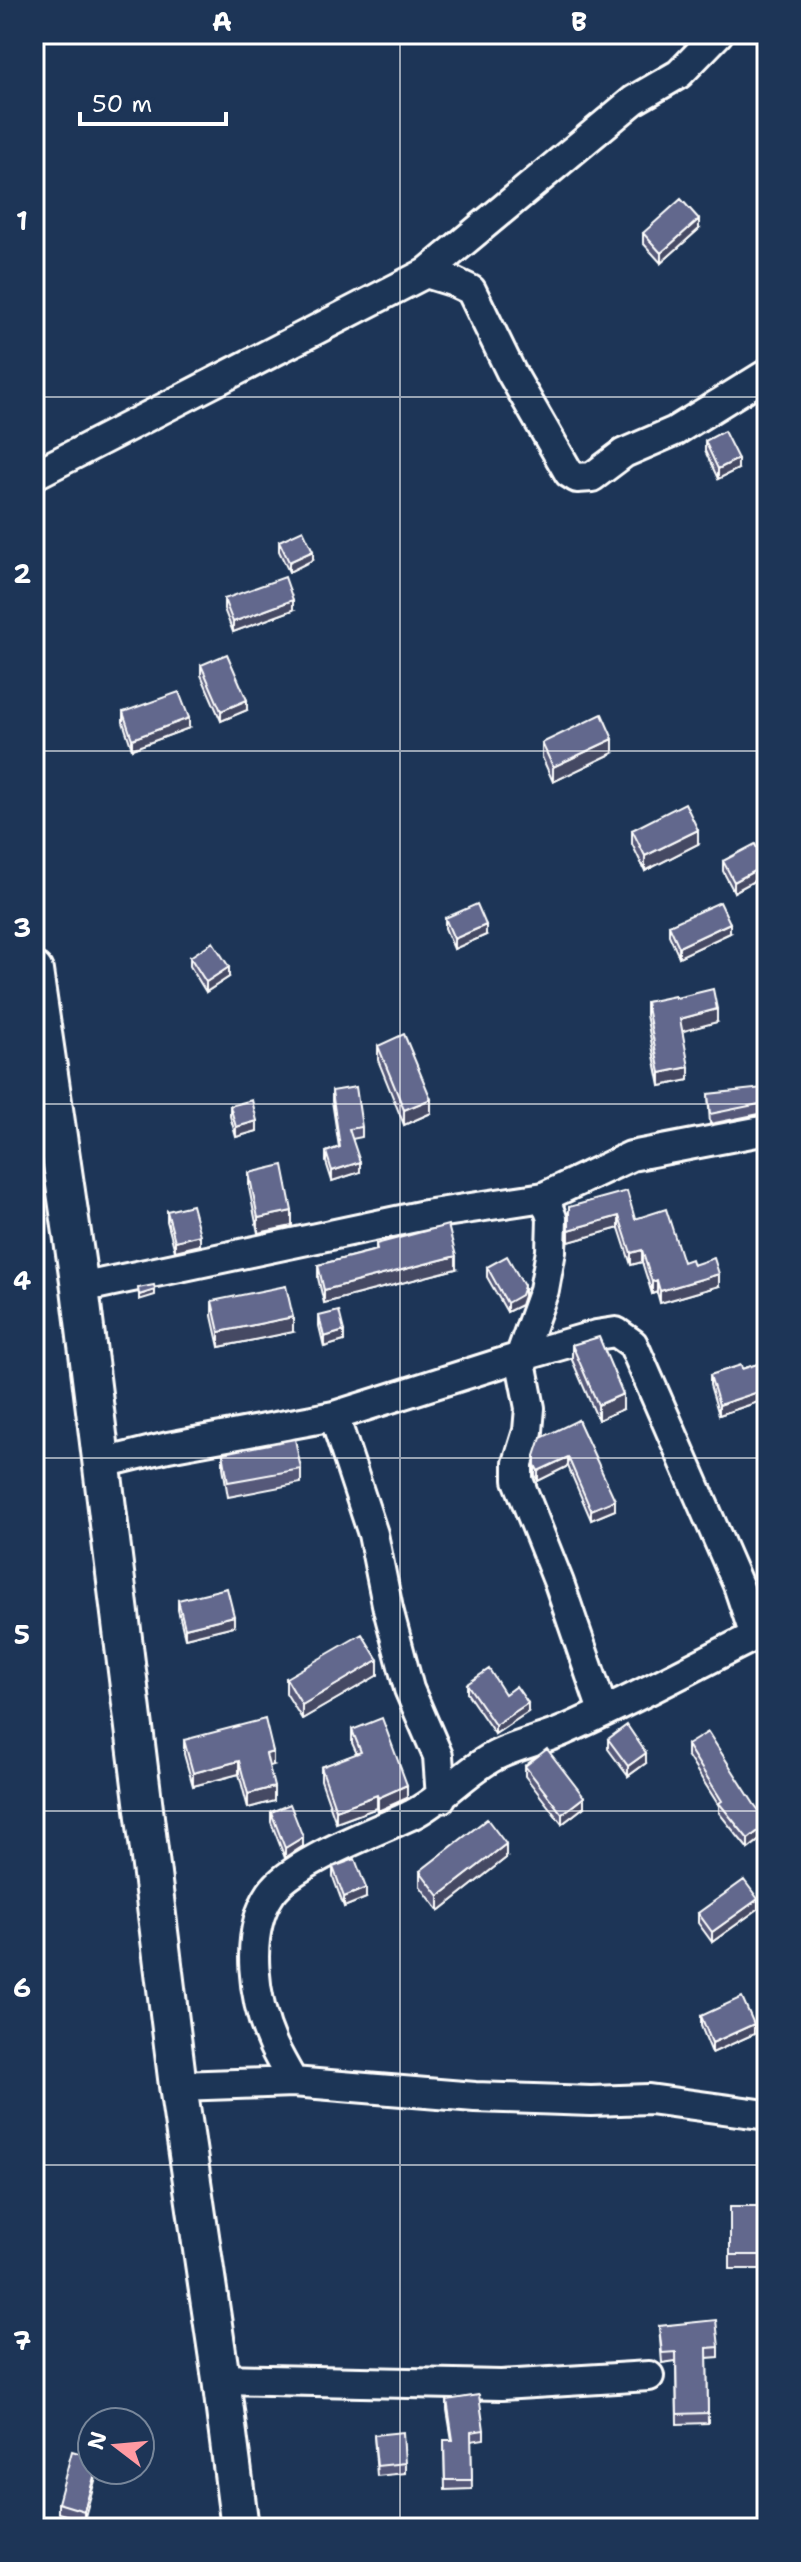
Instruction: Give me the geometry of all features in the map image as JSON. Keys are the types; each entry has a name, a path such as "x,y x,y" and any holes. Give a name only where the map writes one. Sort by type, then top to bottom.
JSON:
{"main road":[{"path":"34,971 80,1288 178,2086 240,2528"}],"street":[{"path":"34,475 426,273 634,100 679,74 718,34"},
{"path":"426,273 471,290 511,372 569,473 577,478 592,477 624,453 675,431 767,374"},
{"path":"80,1288 425,1215 544,1197 631,1156 767,1130"},
{"path":"544,1197 552,1218 551,1251 544,1290 520,1357 530,1408 528,1431 518,1463 518,1480 559,1583 603,1711"},
{"path":"103,1463 168,1447 334,1416 520,1357 616,1332 633,1344 761,1635 564,1731 491,1758 441,1798 297,1870 272,1892 258,1920 255,1974 261,2011 272,2044 293,2082"},
{"path":"334,1416 373,1534 409,1689 438,1756 441,1798"},
{"path":"178,2086 293,2082 475,2097 591,2101 649,2099 767,2115"},
{"path":"221,2379 501,2385 649,2376"}],"building":[{"path":"681,199 699,219 661,253 643,233"},
{"path":"724,431 738,459 718,469 705,441"},
{"path":"303,530 313,551 289,562 279,541"},
{"path":"285,577 293,600 233,622 224,599"},
{"path":"227,654 247,700 221,711 201,665"},
{"path":"179,692 189,718 132,739 123,712"},
{"path":"602,714 613,739 553,767 542,743"},
{"path":"685,803 698,830 645,856 632,830"},
{"path":"755,844 765,865 734,882 723,861"},
{"path":"720,902 730,923 679,947 669,925"},
{"path":"477,904 486,925 454,939 445,918"},
{"path":"213,942 229,967 206,982 190,957"},
{"path":"713,989 717,1009 680,1019 689,1067 660,1073 646,1002"},
{"path":"404,1034 431,1099 404,1110 378,1046"},
{"path":"356,1087 362,1127 349,1129 360,1162 332,1171 326,1152 340,1147 332,1091"},
{"path":"763,1088 764,1103 710,1114 708,1094"},
{"path":"252,1100 257,1121 236,1127 230,1106"},
{"path":"283,1165 292,1211 258,1218 249,1173"},
{"path":"627,1191 635,1219 666,1209 683,1262 691,1259 693,1265 714,1258 719,1274 660,1291 657,1280 652,1282 642,1250 631,1253 619,1216 569,1230 569,1207"},
{"path":"192,1205 200,1235 175,1241 167,1211"},
{"path":"448,1225 456,1256 324,1290 318,1265 377,1250 376,1244"},
{"path":"507,1256 524,1286 521,1295 507,1303 487,1267"},
{"path":"154,1285 155,1290 139,1295 138,1288"},
{"path":"286,1286 293,1317 219,1332 212,1301"},
{"path":"339,1311 344,1331 324,1337 319,1316"},
{"path":"599,1337 623,1394 598,1405 572,1345"},
{"path":"767,1361 767,1411 761,1391 719,1405 710,1375"},
{"path":"578,1420 615,1500 591,1510 568,1457 538,1471 535,1465 541,1438"},
{"path":"295,1439 301,1469 228,1482 223,1453"},
{"path":"227,1588 234,1616 185,1628 178,1600"},
{"path":"362,1634 378,1660 302,1705 286,1678"},
{"path":"489,1669 505,1694 516,1686 528,1703 495,1725 467,1684"},
{"path":"382,1718 407,1785 378,1798 377,1795 336,1810 321,1767 361,1752 352,1730"},
{"path":"265,1719 273,1752 266,1754 274,1787 248,1794 239,1761 193,1773 184,1740"},
{"path":"627,1725 646,1753 628,1766 608,1739"},
{"path":"708,1732 767,1821 748,1839 719,1803 722,1801 687,1745"},
{"path":"547,1749 584,1797 562,1814 525,1766"},
{"path":"290,1804 303,1837 285,1848 271,1812"},
{"path":"487,1819 506,1844 439,1896 420,1871"},
{"path":"355,1859 366,1888 344,1897 333,1867"},
{"path":"744,1880 758,1899 712,1932 698,1913"},
{"path":"742,1997 754,2024 712,2043 701,2016"},
{"path":"730,2206 766,2206 766,2255 730,2255"},
{"path":"716,2320 719,2347 707,2348 708,2413 677,2414 676,2352 662,2353 659,2326"},
{"path":"479,2395 484,2430 471,2432 472,2480 445,2480 444,2440 453,2440 447,2400"},
{"path":"403,2432 405,2463 377,2466 374,2435"},
{"path":"72,2451 76,2452 76,2486 91,2486 84,2511 58,2503"}]}
